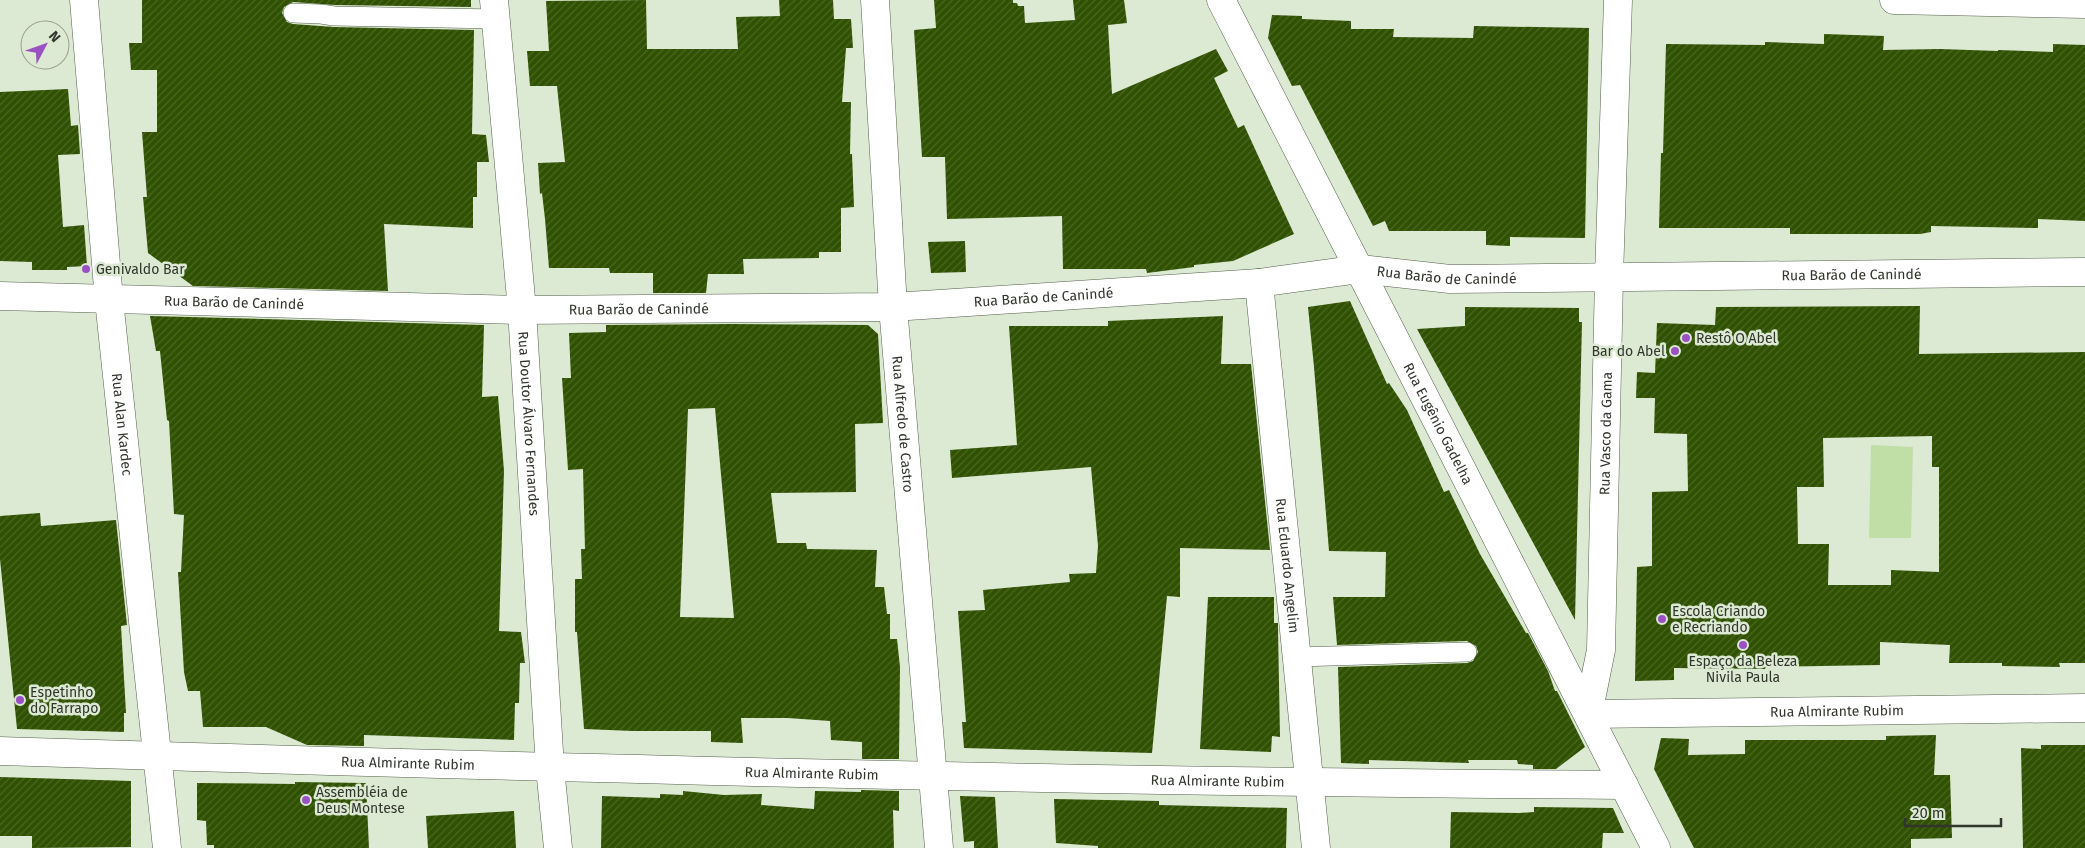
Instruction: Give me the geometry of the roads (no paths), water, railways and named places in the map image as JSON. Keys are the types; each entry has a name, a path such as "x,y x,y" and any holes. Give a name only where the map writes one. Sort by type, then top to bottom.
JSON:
{"street":[{"name":"Rua Alan Kardec","path":"84,0 109,300 167,848"},
{"name":"Rua Alfredo de Castro","path":"875,0 893,307 939,848"},
{"name":"Rua Eugênio Gadelha","path":"1222,0 1656,848"},
{"name":"Rua Vasco da Gama","path":"1588,714 1601,650 1609,277 1618,0"},
{"path":"1894,0 2085,4"},
{"name":"Rua Doutor Álvaro Fernandes","path":"495,10 522,310 550,768 558,848"},
{"name":"Rua Barão de Canindé","path":"0,296 522,310 893,307 1259,284 1360,269 1450,279 2085,272"},
{"name":"Rua Eduardo Angelim","path":"1259,284 1316,848"},
{"name":"Rua Almirante Rubim","path":"1588,714 2085,708"},
{"name":"Rua Almirante Rubim","path":"0,751 550,768 1310,783 1624,785"}],"lane":[{"path":"293,14 334,16 495,10"},
{"path":"1297,657 1467,652"}],"place":[{"name":"Genivaldo Bar","path":"86,269"},
{"name":"Restô O Abel","path":"1686,338"},
{"name":"Bar do Abel","path":"1675,351"},
{"name":"Escola Criando e Recriando","path":"1662,619"},
{"name":"Espaço da Beleza Nivila Paula","path":"1743,645"},
{"name":"Espetinho do Farrapo","path":"20,700"},
{"name":"Assembléia de Deus Montese","path":"306,800"}]}
